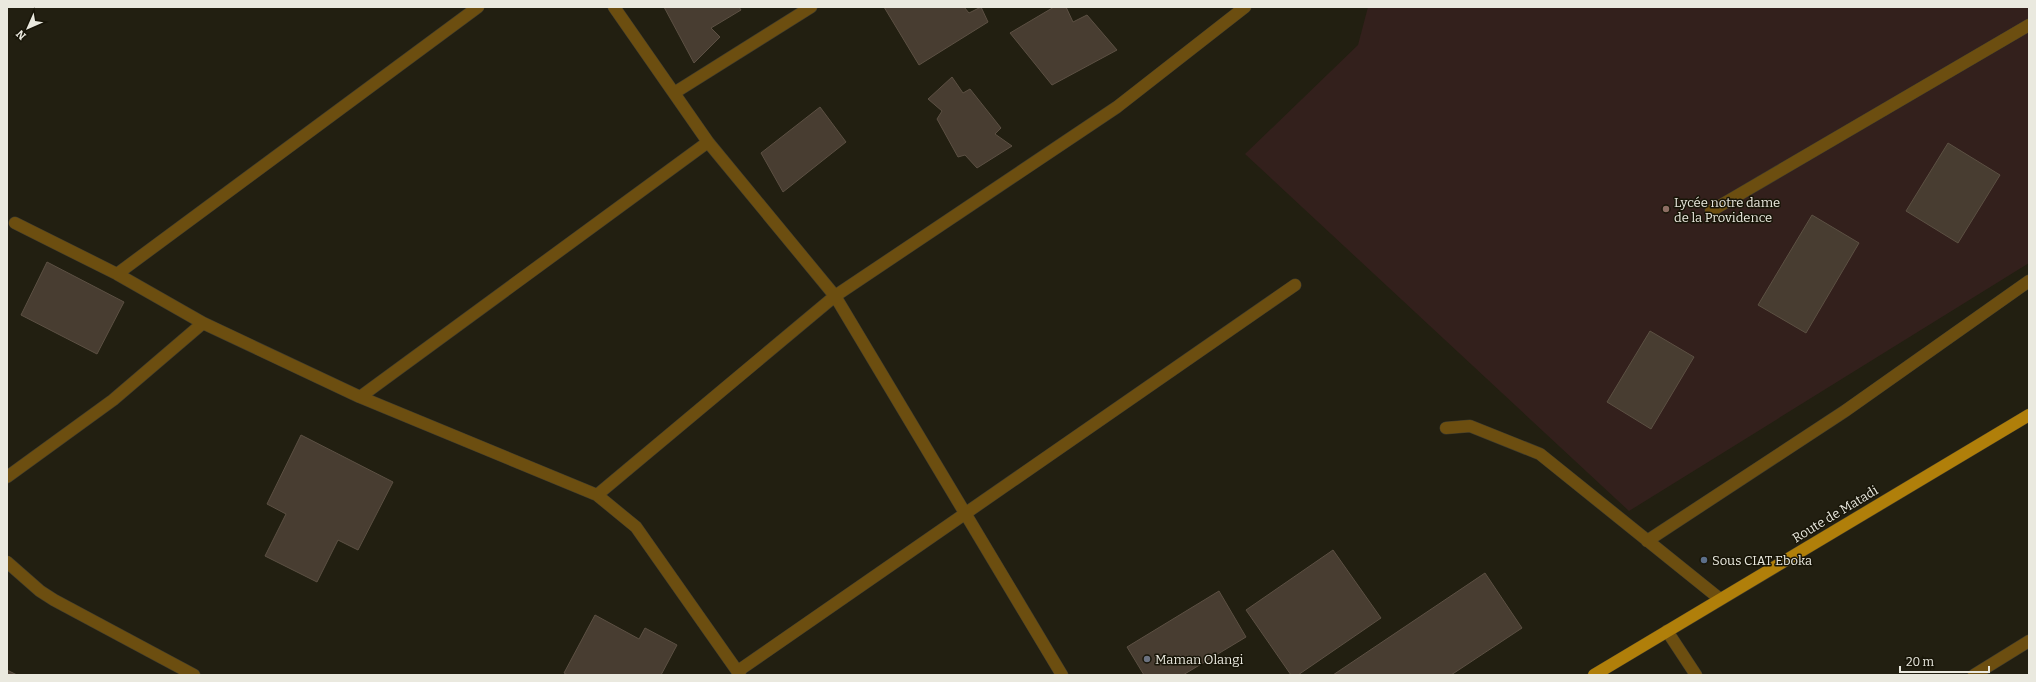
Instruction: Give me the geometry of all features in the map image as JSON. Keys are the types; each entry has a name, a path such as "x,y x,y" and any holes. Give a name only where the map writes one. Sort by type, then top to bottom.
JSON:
{"main road":[{"name":"Route de Matadi","path":"1594,675 2029,415"}],"street":[{"path":"117,274 478,7"},
{"path":"614,7 708,142 835,296 1062,675"},
{"path":"674,93 811,7"},
{"path":"597,495 835,296 1117,107 1245,7"},
{"path":"1712,211 2029,25"},
{"path":"360,397 708,142"},
{"path":"15,223 117,274 203,323 360,397 597,495 636,527 739,673 1294,285"},
{"path":"1647,541 1845,411 2029,281"},
{"path":"7,477 113,400 203,323"},
{"path":"1446,428 1470,426 1540,454 1720,599"},
{"path":"7,562 40,591 54,600 194,675"},
{"path":"1667,631 1696,675"},
{"path":"1974,675 2029,641"}],"shaded area":[{"name":"Lycée notre dame de la Providence","path":"1368,7 2029,7 2029,263 1629,511 1245,154 1358,45"}],"building":[{"path":"664,7 739,7 741,10 711,28 720,37 694,63"},
{"path":"884,7 964,7 969,13 981,7 988,22 919,65"},
{"path":"1054,7 1066,7 1073,22 1087,15 1117,50 1052,85 1010,33"},
{"path":"952,77 963,93 970,89 1001,128 995,134 1012,146 977,168 965,155 958,157 937,119 942,111 928,99"},
{"path":"820,107 846,142 783,192 761,153"},
{"path":"1948,143 2000,175 1958,243 1906,211"},
{"path":"1812,215 1859,243 1806,333 1758,305"},
{"path":"47,262 124,302 97,354 21,315"},
{"path":"1650,331 1694,357 1651,429 1607,402"},
{"path":"301,435 393,482 358,550 338,540 317,582 265,556 286,514 267,504"},
{"path":"1333,550 1381,618 1298,675 1291,675 1246,610"},
{"path":"1485,573 1522,628 1451,675 1333,675"},
{"path":"1219,591 1246,637 1183,675 1144,675 1127,647"},
{"path":"595,615 639,639 645,628 677,645 661,675 568,675 564,673"},
{"path":"7,670 17,675 7,675"}],"place":[{"name":"Lycée notre dame de la Providence","path":"1666,209"},
{"name":"Sous CIAT Eboka","path":"1704,560"},
{"name":"Maman Olangi","path":"1147,659"}]}
